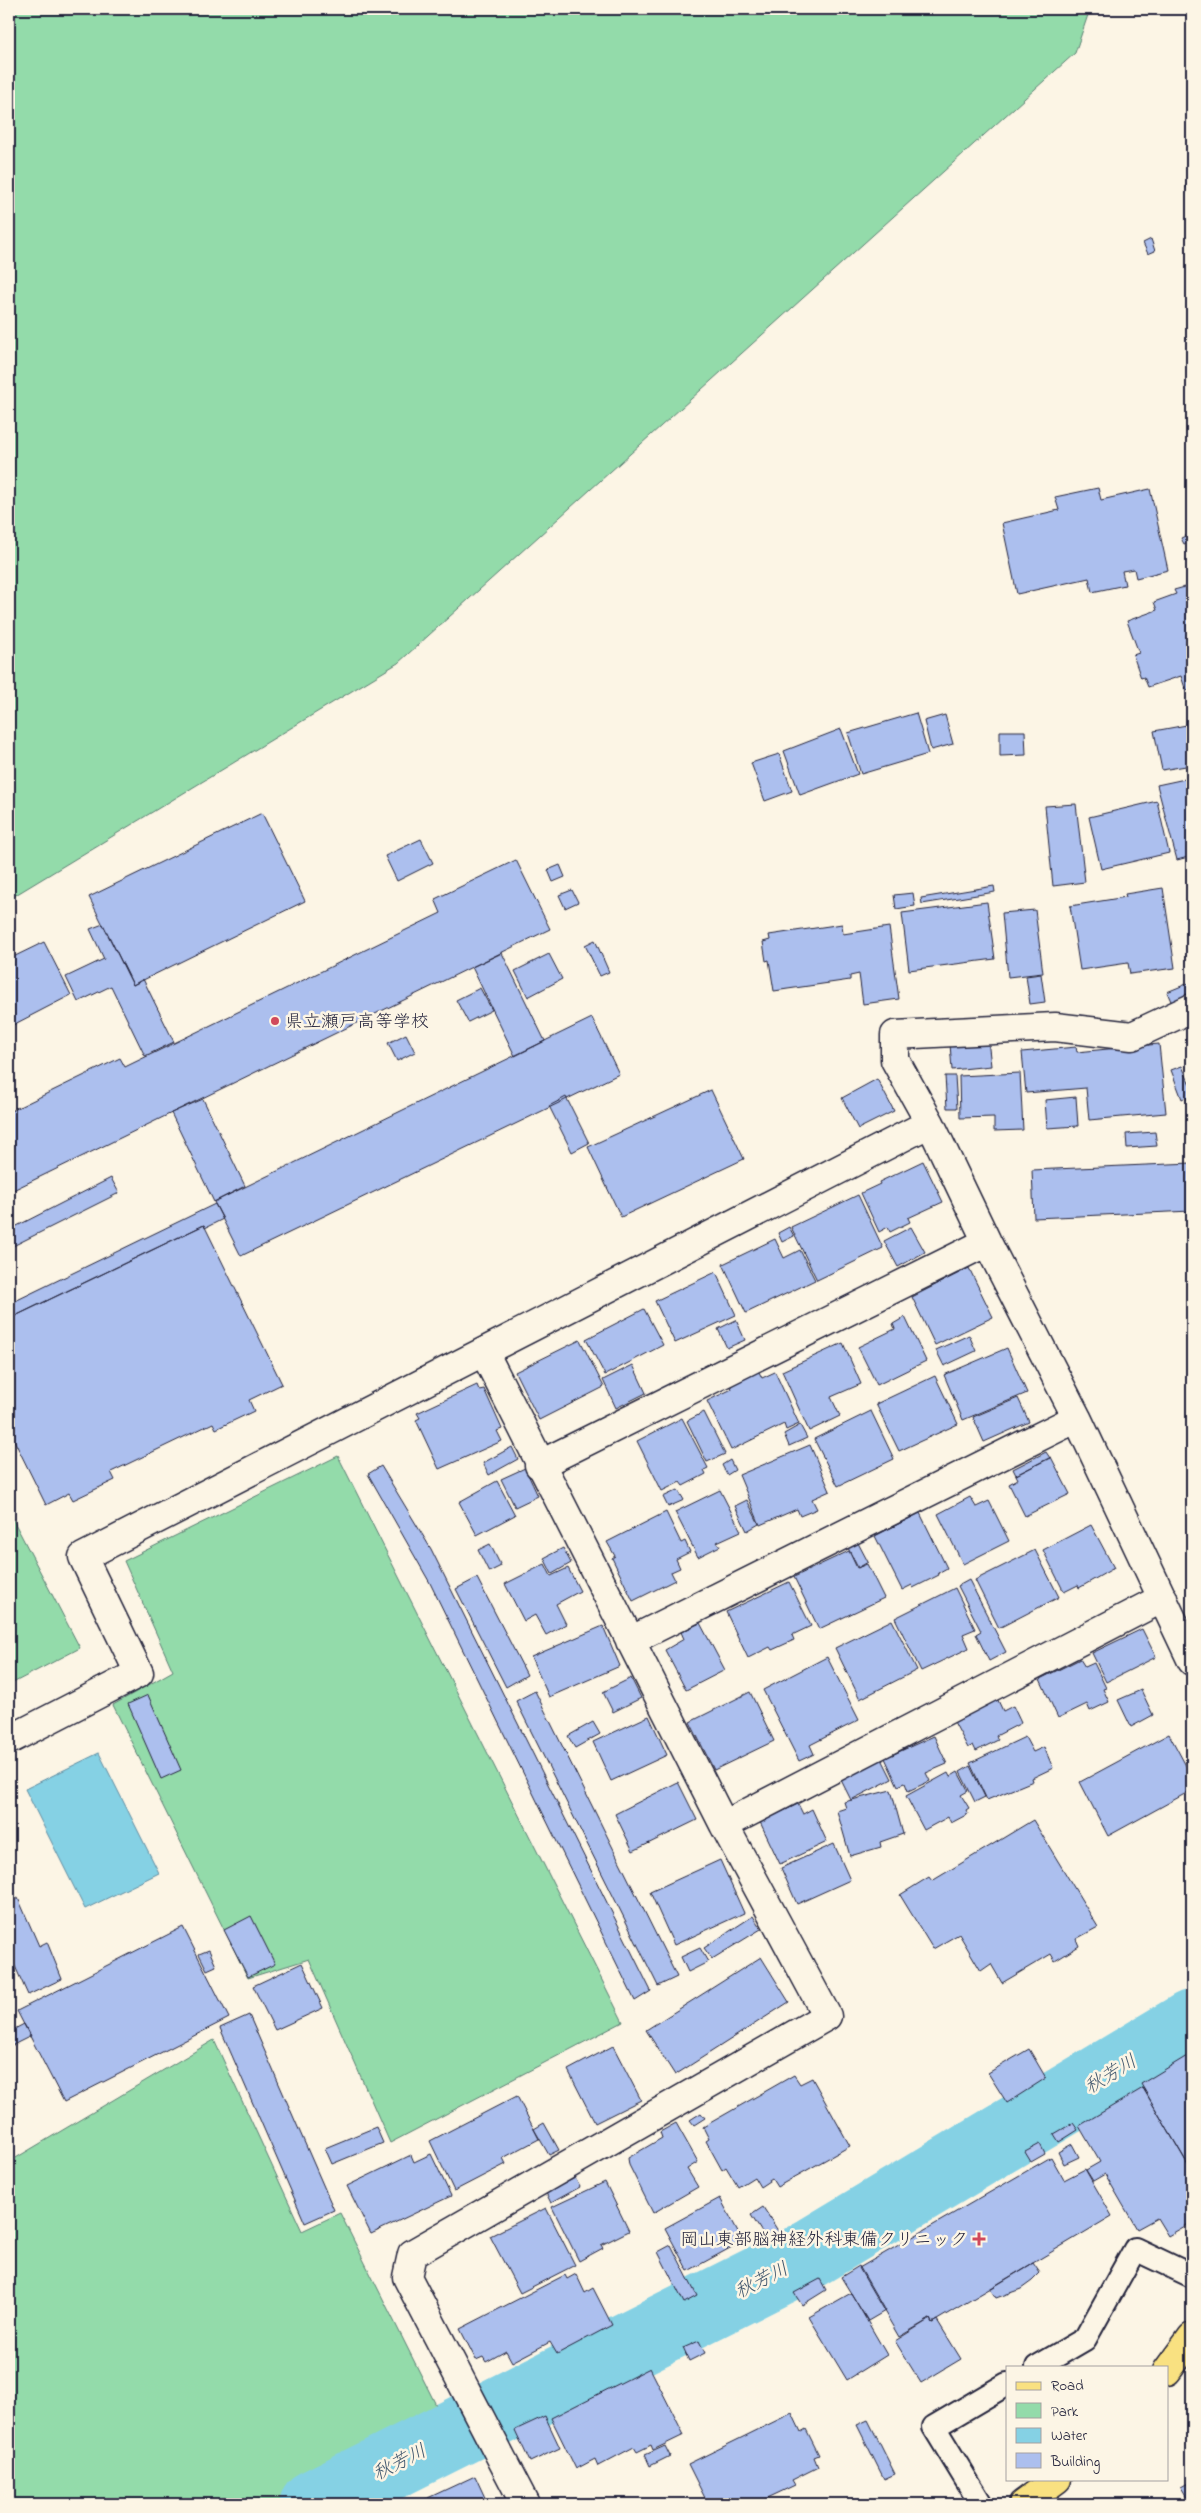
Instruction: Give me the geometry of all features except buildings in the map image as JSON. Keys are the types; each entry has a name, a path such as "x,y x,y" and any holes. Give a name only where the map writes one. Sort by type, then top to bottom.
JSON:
{"main road":[{"path":"1168,2371 1192,2337"},
{"path":"1023,2504 1056,2480"}],"street":[{"path":"1192,1008 1132,1036 1055,1028 895,1035 895,1060 930,1123 987,1242 1077,1418 1192,1661"},
{"path":"9,1740 139,1673 82,1558 930,1123"},
{"path":"539,1464 987,1242"},
{"path":"484,1352 539,1464 724,1825 827,2016 412,2254 407,2277 524,2504"},
{"path":"630,1642 1077,1418"},
{"path":"724,1825 1163,1598"}],"lane":[{"path":"1039,2366 1085,2339 1135,2249 1192,2276"},
{"path":"981,2504 934,2426 1006,2385"}],"green space":[{"path":"9,9 1090,9 1075,53 398,663 9,899"},
{"path":"338,1456 623,2022 390,2143 309,1959 248,1978 113,1705 173,1671 124,1561"},
{"path":"9,1512 80,1648 9,1685"},
{"path":"214,2040 302,2231 340,2213 445,2423 274,2504 9,2504 9,2162"}],"water":[{"path":"99,1753 159,1873 85,1909 25,1789"}],"waterway":[{"name":"秋芳川","path":"314,2504 796,2262 1192,2024"}],"place":[{"name":"県立瀬戸高等学校","path":"275,1021"},
{"name":"岡山東部脳神経外科東備クリニック","path":"979,2239"}]}
